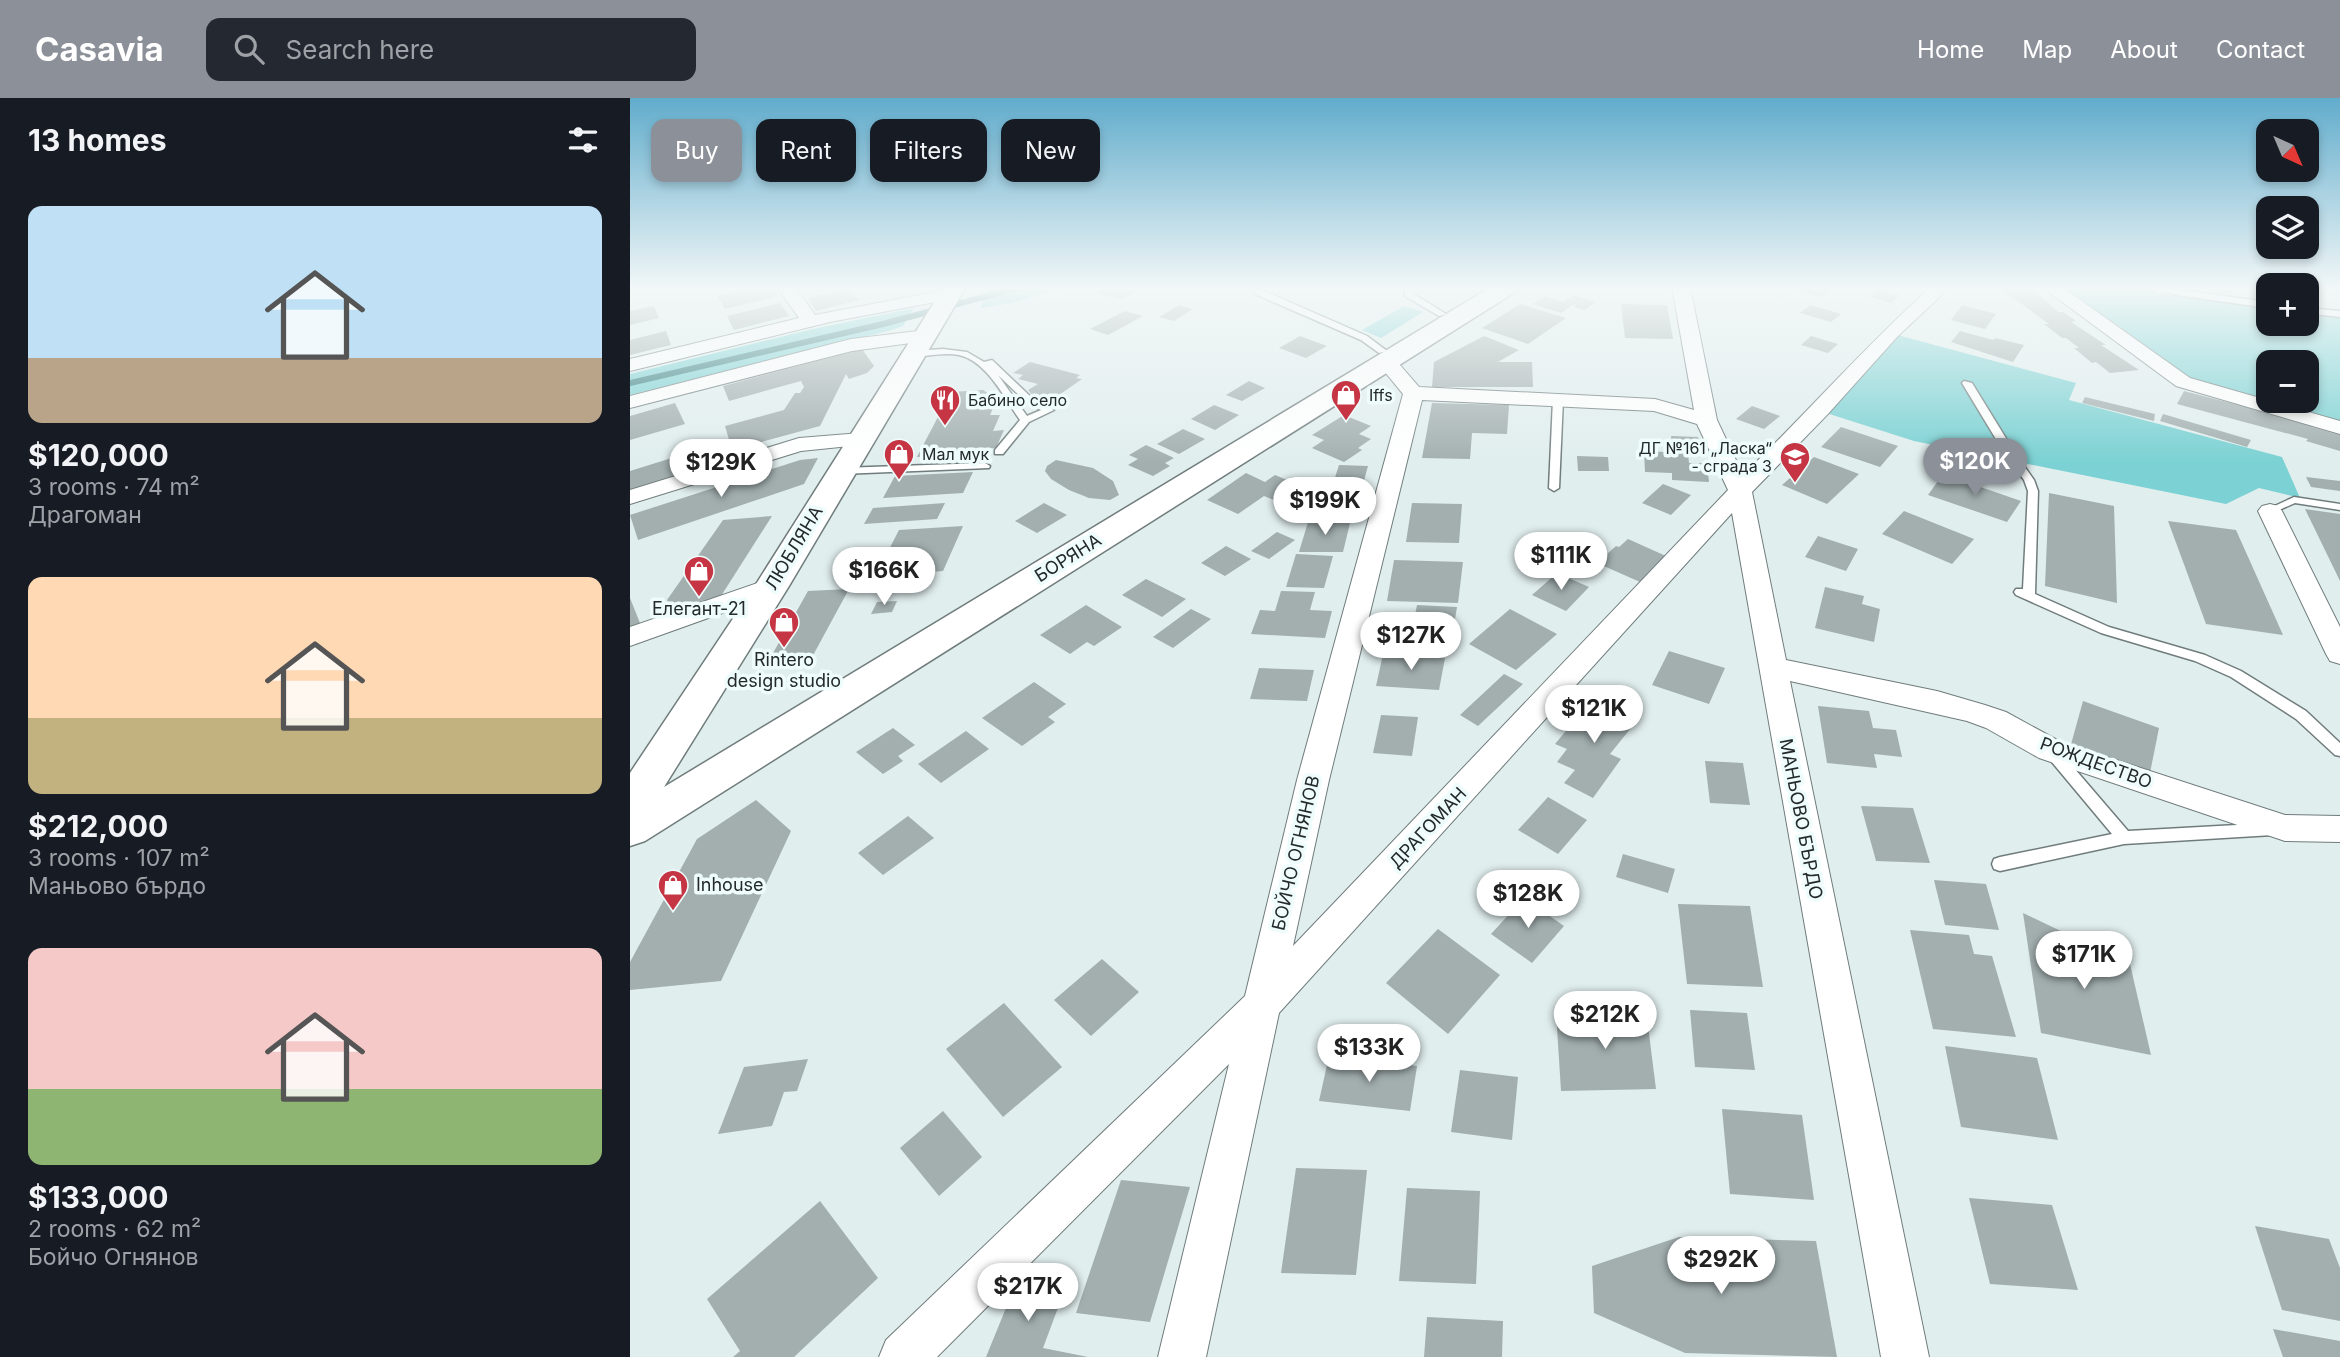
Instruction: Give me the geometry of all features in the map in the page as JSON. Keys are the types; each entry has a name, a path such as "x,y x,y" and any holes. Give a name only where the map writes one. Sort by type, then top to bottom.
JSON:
{"street":[{"path":"630,365 707,346"},
{"path":"630,402 848,346"},
{"name":"ЛЮБЛЯНА","path":"630,808 772,586 919,346"},
{"name":"БОРЯНА","path":"630,829 1398,346"},
{"name":"БОРЯНА","path":"630,808 1402,346"},
{"name":"МАНЬОВО БЪРДО","path":"1692,346 1706,420 1740,491 1905,1357"},
{"name":"ДРАГОМАН","path":"903,1357 1260,1007 1879,346"},
{"path":"2133,346 2183,382 2340,428"},
{"path":"1384,356 1413,393 1656,405 1706,420"},
{"name":"БОЙЧО ОГНЯНОВ","path":"1182,1357 1313,780 1413,393"},
{"path":"630,497 799,445 861,439"},
{"path":"2270,511 2340,654"},
{"path":"630,637 772,586"},
{"name":"РОЖДЕСТВО","path":"1772,667 1937,702 1996,720 2050,750 2285,828 2340,829"}],"lane":[{"path":"954,346 957,353 989,362 1029,400 1049,410 1026,420 999,452"},
{"path":"1373,346 1384,356"},
{"path":"971,356 994,379 1026,420"},
{"path":"1967,383 2029,480 2033,491 2024,594 2105,629 2200,658 2236,674 2301,715 2340,751"},
{"path":"1554,488 1558,400"},
{"path":"841,471 985,466"},
{"path":"2270,511 2294,500 2340,507"},
{"path":"2050,750 2124,838"},
{"path":"2000,864 2124,838 2285,828"}],"shaded area":[{"path":"745,346 829,346 630,395 630,374"},
{"path":"1879,346 1937,346 2076,383 2069,400 2282,457 2300,498 2259,488 2226,504 1914,441 1820,411"},
{"path":"2133,346 2340,346 2340,428 2289,413 2319,413 2319,350 2256,350 2256,403 2183,382"}],"building":[{"path":"630,346 668,346 630,355"},
{"path":"1283,346 1327,346 1306,358 1279,348"},
{"path":"1465,346 1508,346 1519,350 1498,362 1532,362 1533,387 1432,387 1434,362"},
{"path":"1804,346 1836,346 1828,353"},
{"path":"1963,346 2024,346 2013,362"},
{"path":"2076,346 2102,346 2139,370 2110,373 2074,348 2079,348"},
{"path":"862,349 874,366 867,373 849,379 846,374 820,426 732,450 725,426 784,410 795,393 800,393 804,387 801,381 729,401 723,386"},
{"path":"1030,362 1080,375 1076,378 1082,379 1049,402 1035,398 1028,390 1038,384 1018,379 1023,375 1013,373"},
{"path":"1249,381 1265,388 1242,401 1226,395"},
{"path":"983,390 997,399 990,415 1000,415 993,431 1004,430 996,448 985,449 983,454 917,457 951,392"},
{"path":"2184,391 2256,410 2256,413 2269,413 2312,424 2312,427 2340,435 2340,451 2306,441 2308,439 2177,404"},
{"path":"2085,397 2155,414 2154,421 2082,403"},
{"path":"675,403 685,424 630,440 630,416"},
{"path":"1432,403 1509,405 1507,434 1472,433 1470,459 1422,458"},
{"path":"1214,405 1239,415 1215,430 1191,419"},
{"path":"1752,406 1780,416 1764,429 1736,419"},
{"path":"2163,414 2251,440 2247,447 2160,421"},
{"path":"1344,415 1371,426 1359,434 1371,439 1358,448 1362,450 1344,462 1312,448 1324,440 1312,435"},
{"path":"1841,427 1898,446 1880,467 1821,447"},
{"path":"1183,429 1205,439 1179,454 1157,444"},
{"path":"1671,436 1698,437 1700,449 1673,448"},
{"path":"1146,445 1174,458 1165,463 1170,466 1153,476 1128,465 1138,459 1129,455"},
{"path":"1644,451 1688,453 1689,463 1707,463 1709,482 1672,480 1672,473 1645,472"},
{"path":"691,452 699,469 630,490 630,471"},
{"path":"1577,456 1608,457 1609,471 1578,471"},
{"path":"1814,457 1859,474 1827,504 1782,485"},
{"path":"818,458 804,484 638,540 630,515 800,460"},
{"path":"1056,460 1093,468 1113,481 1119,495 1110,500 1089,498 1069,490 1051,479 1045,471 1047,466"},
{"path":"1339,465 1368,466 1362,488 1332,487"},
{"path":"973,472 963,493 883,498 895,476"},
{"path":"1246,473 1265,482 1275,475 1287,480 1292,477 1306,483 1279,502 1264,496 1238,514 1207,500"},
{"path":"1943,474 2021,501 2007,522 1928,495"},
{"path":"2306,477 2340,481 2340,491 2311,487"},
{"path":"1663,484 1691,495 1671,515 1642,503"},
{"path":"1327,493 1351,494 1346,520 1321,520"},
{"path":"2049,493 2114,506 2117,603 2045,586"},
{"path":"945,503 937,519 864,524 873,508"},
{"path":"1044,503 1067,515 1037,533 1015,521"},
{"path":"1412,503 1462,504 1459,543 1406,542"},
{"path":"2305,509 2340,514 2340,581"},
{"path":"1904,511 1974,539 1952,564 1882,534"},
{"path":"772,516 721,596 673,613 667,600 723,520"},
{"path":"2168,521 2236,530 2283,635 2206,624"},
{"path":"1308,522 1350,523 1343,552 1299,552"},
{"path":"963,526 943,571 909,574 913,567 879,569 899,530"},
{"path":"1277,532 1295,540 1269,559 1251,551"},
{"path":"1818,536 1858,549 1846,571 1805,557"},
{"path":"1628,539 1666,556 1640,582 1597,563"},
{"path":"1226,546 1251,559 1225,576 1201,563"},
{"path":"1296,554 1333,556 1324,588 1286,587"},
{"path":"1394,560 1463,562 1458,603 1387,601"},
{"path":"1557,573 1589,587 1566,611 1532,595"},
{"path":"1146,579 1186,599 1162,617 1122,595"},
{"path":"1825,587 1864,596 1862,604 1880,609 1874,642 1815,628"},
{"path":"849,589 811,659 768,662 808,591"},
{"path":"1281,591 1315,592 1310,610 1332,611 1325,638 1251,634 1260,610 1275,611"},
{"path":"630,598 640,623 630,627"},
{"path":"897,601 892,612 871,614 877,602"},
{"path":"1086,605 1122,627 1094,646 1087,642 1070,654 1040,635"},
{"path":"1417,605 1457,607 1453,631 1412,629"},
{"path":"1191,609 1211,619 1173,648 1153,637"},
{"path":"1510,609 1557,634 1516,670 1469,644"},
{"path":"1669,651 1725,668 1709,704 1652,685"},
{"path":"1383,654 1445,658 1439,690 1376,686"},
{"path":"1259,668 1314,670 1307,701 1250,699"},
{"path":"1504,674 1523,684 1478,726 1460,715"},
{"path":"1034,682 1066,704 1048,717 1055,722 1022,746 982,718"},
{"path":"1594,697 1639,718 1610,754 1621,759 1593,798 1564,783 1575,770 1557,762 1567,749 1555,744"},
{"path":"2083,701 2159,728 2149,778 2070,748"},
{"path":"1818,706 1869,711 1873,728 1896,730 1902,757 1874,754 1877,768 1827,763"},
{"path":"1381,715 1418,717 1412,756 1373,753"},
{"path":"893,728 915,745 898,756 903,761 883,774 856,752"},
{"path":"966,731 989,749 941,783 918,764"},
{"path":"1705,761 1743,763 1750,805 1710,803"},
{"path":"1548,797 1587,820 1558,854 1518,830"},
{"path":"756,800 791,831 721,981 630,990 630,962 697,839"},
{"path":"1861,806 1913,808 1930,863 1876,861"},
{"path":"908,816 934,838 883,875 858,853"},
{"path":"1623,854 1675,869 1668,893 1616,877"},
{"path":"1934,880 1986,884 1999,930 1945,925"},
{"path":"1524,898 1564,926 1532,963 1491,934"},
{"path":"1678,904 1750,906 1763,987 1687,984"},
{"path":"2023,913 2130,964 2151,1055 2041,1033"},
{"path":"1438,929 1500,975 1448,1034 1386,983"},
{"path":"1910,930 1969,935 1974,954 1992,956 2016,1037 1933,1029"},
{"path":"1102,959 1139,992 1091,1036 1054,1000"},
{"path":"1004,1003 1062,1067 1003,1117 946,1049"},
{"path":"1646,1010 1656,1089 1561,1091 1556,1012"},
{"path":"1690,1010 1747,1013 1755,1070 1695,1067"},
{"path":"1945,1046 2037,1058 2058,1140 1961,1127"},
{"path":"1329,1056 1417,1066 1410,1111 1319,1101"},
{"path":"808,1059 797,1091 784,1092 772,1126 718,1134 744,1067"},
{"path":"1460,1070 1518,1077 1512,1140 1451,1132"},
{"path":"1722,1109 1802,1115 1814,1200 1730,1194"},
{"path":"943,1111 982,1157 939,1196 900,1148"},
{"path":"1296,1168 1367,1170 1356,1275 1281,1273"},
{"path":"1121,1180 1190,1187 1150,1322 1076,1313"},
{"path":"1407,1188 1480,1191 1476,1284 1399,1281"},
{"path":"1969,1198 2052,1205 2078,1290 1990,1284"},
{"path":"820,1201 878,1278 794,1357 733,1357 740,1351 707,1299"},
{"path":"2255,1226 2329,1239 2340,1268 2340,1321 2282,1310"},
{"path":"1679,1237 1816,1241 1837,1357 1685,1353 1594,1313 1592,1266"},
{"path":"1017,1281 1065,1289 1043,1348 1088,1357 986,1357"},
{"path":"1427,1317 1503,1321 1502,1357 1424,1357"},
{"path":"2273,1329 2340,1341 2340,1357 2283,1357"}],"waterway":[{"path":"630,383 790,346"}],"place":[{"name":"Iffs","path":"1346,422"},
{"name":"Бабино село","path":"945,427"},
{"name":"Мал мук","path":"899,481"},
{"name":"ДГ №161 „Ласка“ - сграда 3","path":"1795,484"},
{"name":"Елегант-21","path":"699,598"},
{"name":"Rintero design studio","path":"784,649"},
{"name":"Inhouse","path":"673,912"}]}
